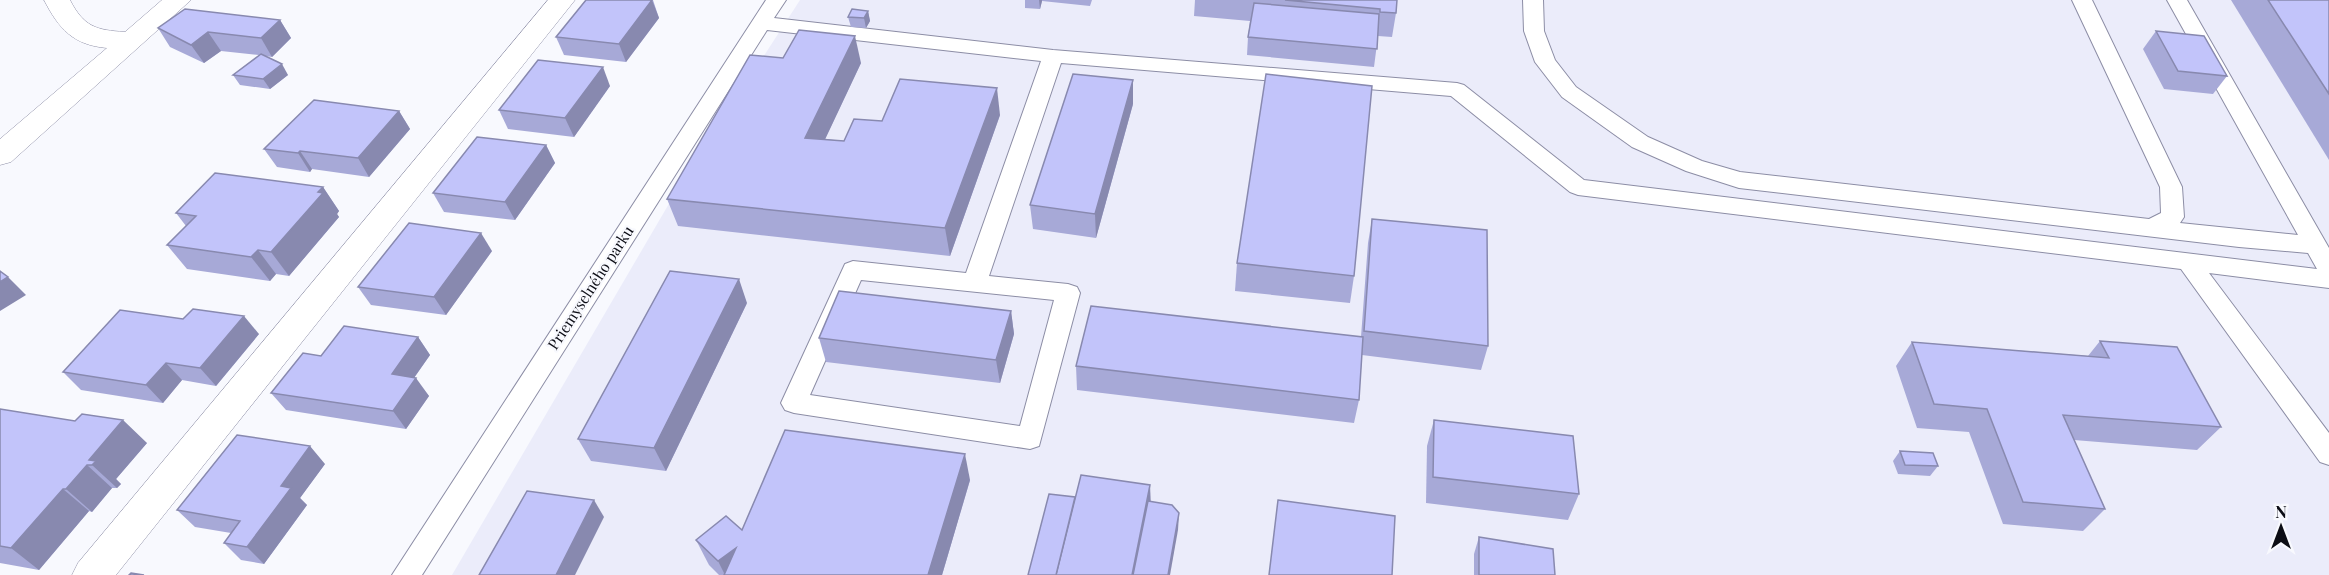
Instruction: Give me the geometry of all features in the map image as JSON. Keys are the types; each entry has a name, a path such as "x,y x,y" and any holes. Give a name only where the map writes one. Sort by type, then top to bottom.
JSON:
{"street":[{"path":"57,0 67,19 92,38 130,41"},
{"path":"0,155 178,0"},
{"path":"92,575 562,0"}],"lane":[{"name":"Priemyselného parku","path":"406,575 776,0"},
{"path":"1533,0 1534,31 1545,62 1569,92 1640,142 1694,166 1739,180 2240,239 2315,245"},
{"path":"2082,0 2171,187 2173,217 2152,228"},
{"path":"2177,0 2329,269"},
{"path":"762,22 1053,56 1457,90 1578,187 2329,279"},
{"path":"975,283 1053,56"},
{"path":"2188,262 2329,454"},
{"path":"853,270 975,283 1068,292 1030,438 794,403 853,270"}],"shaded area":[{"path":"800,0 2329,0 2329,575 452,575 677,190"}],"building":[{"path":"586,0 652,0 619,44 556,37"},
{"path":"1285,0 1397,0 1396,13 1380,12 1380,9"},
{"path":"2268,0 2329,0 2329,94"},
{"path":"1254,3 1379,14 1377,49 1248,37"},
{"path":"185,9 280,20 261,38 208,32 191,45 158,28"},
{"path":"852,9 868,11 864,18 848,17"},
{"path":"799,30 855,36 805,138 844,141 854,119 882,121 900,79 997,88 945,228 667,199 750,55 783,58"},
{"path":"2156,31 2204,36 2227,76 2178,71"},
{"path":"261,54 282,64 263,79 233,75"},
{"path":"538,60 603,67 565,118 499,110"},
{"path":"1073,74 1133,80 1095,214 1030,205"},
{"path":"1266,74 1372,86 1354,276 1237,263"},
{"path":"314,100 399,111 358,158 264,149"},
{"path":"477,137 546,145 505,202 433,193"},
{"path":"215,173 323,187 318,192 323,193 271,252 258,250 251,257 167,245 196,216 176,213"},
{"path":"1372,219 1487,230 1488,346 1364,331"},
{"path":"409,223 481,233 434,297 358,287"},
{"path":"0,271 8,277 0,282"},
{"path":"670,271 739,279 654,448 578,439"},
{"path":"839,291 1011,311 996,360 819,338"},
{"path":"1091,306 1363,337 1359,400 1076,366"},
{"path":"193,309 244,316 200,368 166,363 146,385 63,372 120,310 183,319"},
{"path":"344,326 418,337 392,374 416,378 393,411 271,393 303,353 321,356"},
{"path":"2100,341 2177,347 2221,427 2063,415 2105,509 2023,502 1987,409 1934,404 1912,342 2109,358"},
{"path":"0,409 75,421 82,414 123,420 89,460 96,461 92,465 87,465 66,489 63,489 11,548 0,546"},
{"path":"1434,420 1573,436 1579,494 1433,477"},
{"path":"785,430 965,454 928,575 724,575 736,548 718,561 696,540 726,516 742,530"},
{"path":"237,435 310,446 281,486 291,488 247,547 224,543 240,521 177,510"},
{"path":"1900,451 1933,453 1938,466 1905,465"},
{"path":"1081,475 1150,485 1132,575 1056,575"},
{"path":"527,491 594,500 556,575 479,575"},
{"path":"1049,494 1075,497 1056,575 1028,575"},
{"path":"1278,500 1395,516 1392,575 1269,575"},
{"path":"1148,501 1172,505 1179,513 1168,575 1133,575"},
{"path":"1479,537 1553,549 1555,575 1479,575"}]}
